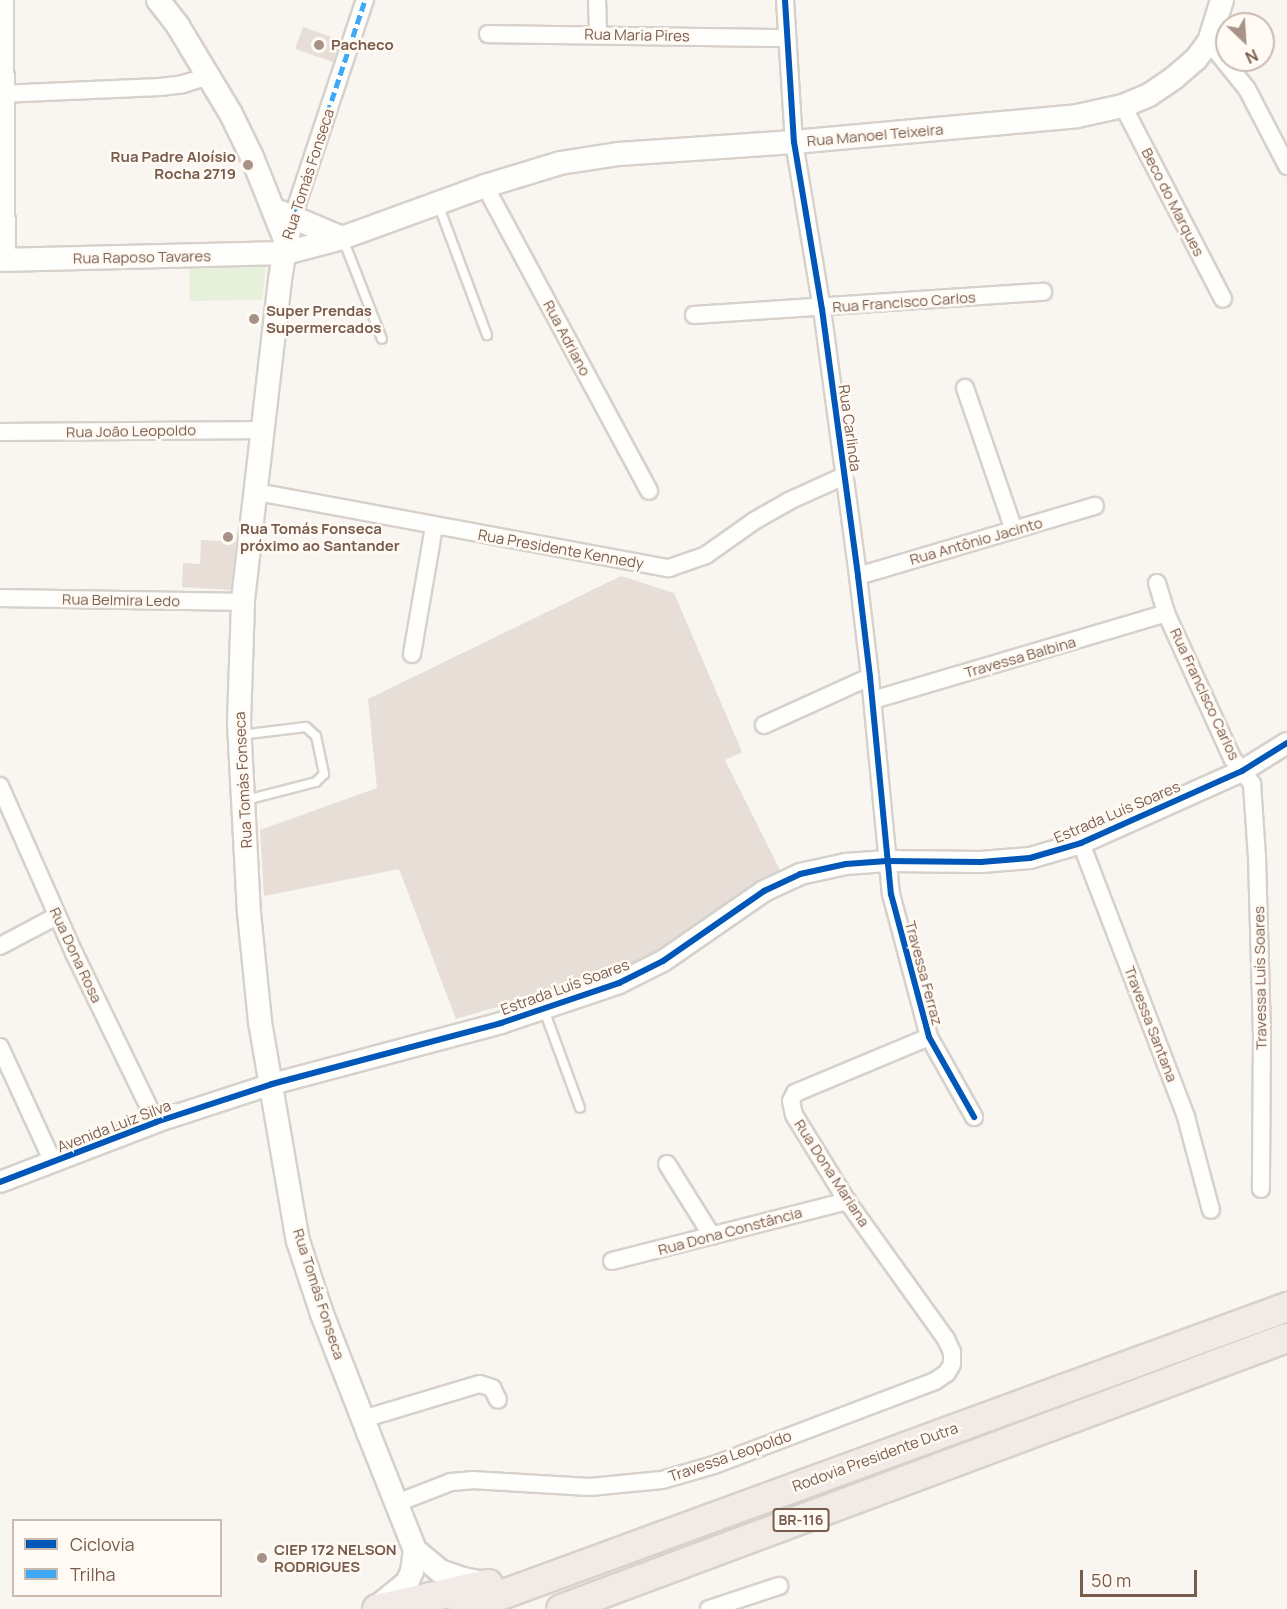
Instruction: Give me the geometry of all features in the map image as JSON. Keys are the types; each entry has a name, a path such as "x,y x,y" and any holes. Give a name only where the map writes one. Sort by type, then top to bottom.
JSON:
{"highway":[{"path":"1085,1380 1169,1333 1287,1290"},
{"name":"Rodovia Presidente Dutra","path":"463,1609 1287,1307"},
{"name":"BR-116","path":"561,1609 1287,1338"},
{"path":"1041,1430 1212,1377 1287,1349"},
{"path":"376,1609 494,1583 609,1554"},
{"path":"595,1609 609,1602 621,1588"}],"main road":[{"path":"159,0 209,76 284,213 285,248"},
{"name":"Rua Manoel Teixeira","path":"285,248 342,238 485,186 561,163 619,154 794,142 1077,116 1123,106 1149,95 1196,59 1209,42 1222,0"},
{"path":"284,213 342,238"},
{"name":"Rua Raposo Tavares","path":"3,260 285,248"},
{"name":"Rua Tomás Fonseca","path":"285,248 243,602 240,735 249,913 260,1022 298,1241 322,1314 415,1550 427,1562 450,1576 494,1583"},
{"path":"376,1609 407,1583 412,1571 415,1550"}],"street":[{"path":"3,260 5,0"},
{"name":"Rua Tomás Fonseca","path":"284,213 365,0"},
{"path":"597,0 598,34"},
{"name":"Rua Carlinda","path":"784,0 794,142 822,309 858,576 873,700 887,861"},
{"name":"Rua Maria Pires","path":"488,34 786,38"},
{"path":"1209,42 1247,89 1287,166"},
{"path":"3,94 160,87 209,76"},
{"name":"Beco do Marques","path":"1123,106 1223,299"},
{"name":"Rua Adriano","path":"485,186 649,490"},
{"name":"Rua Francisco Carlos","path":"694,315 822,309 1043,292"},
{"path":"965,388 1014,530"},
{"name":"Rua João Leopoldo","path":"0,432 263,430"},
{"name":"Rua Presidente Kennedy","path":"257,492 669,568 688,564 706,555 780,506 844,476"},
{"name":"Rua Antônio Jacinto","path":"858,576 1095,506"},
{"path":"412,654 434,526"},
{"name":"Rua Francisco Carlos","path":"1157,583 1166,613 1232,758 1242,771"},
{"name":"Rua Belmira Ledo","path":"0,598 243,602"},
{"name":"Travessa Balbina","path":"873,700 1166,613"},
{"path":"764,725 870,677"},
{"name":"Estrada Luís Soares","path":"272,1084 544,1010 619,983 663,962 764,891 800,874 846,864 887,861 981,862 1030,858 1081,843 1242,771 1287,743"},
{"name":"Travessa Luís Soares","path":"1242,771 1252,784 1257,857 1262,1034 1262,1189"},
{"name":"Rua Dona Rosa","path":"0,786 57,916 156,1122"},
{"name":"Travessa Santana","path":"1081,843 1186,1118 1211,1210"},
{"name":"Travessa Ferraz","path":"887,861 891,894 929,1037 974,1117"},
{"path":"0,946 57,916"},
{"name":"Rua Dona Mariana","path":"929,1037 795,1093 791,1101 794,1115 848,1201 946,1339"},
{"path":"0,1047 53,1162"},
{"name":"Avenida Luiz Silva","path":"0,1182 156,1122 272,1084"},
{"path":"667,1164 712,1236"},
{"name":"Rua Dona Constância","path":"612,1261 848,1201"},
{"name":"Travessa Leopoldo","path":"397,1503 451,1482 472,1480 590,1487 662,1480 714,1465 935,1381 947,1373 952,1364 952,1352 946,1339"},
{"path":"363,1419 480,1384 492,1388 498,1400"},
{"path":"709,1609 779,1586"}],"lane":[{"path":"438,203 487,335"},
{"path":"342,238 382,339"},
{"path":"240,735 306,727 316,736 324,774 316,782 243,800"},
{"path":"544,1010 580,1108"}],"green space":[{"path":"189,265 266,266 262,300 190,301"}],"building":[{"name":"Pacheco","path":"303,27 340,40 333,62 295,49"},
{"path":"201,540 236,542 231,590 182,587 183,563 200,564"},
{"path":"621,576 674,593 742,752 725,760 780,870 757,881 657,951 614,972 456,1019 399,869 264,896 260,830 377,788 368,699"}],"marked path":[{"path":"293,216 365,0"}],"cycle path":[{"path":"785,0 794,142 822,309 858,576 891,894 929,1037 974,1117"},
{"path":"0,1182 156,1122 272,1084 501,1023 619,983 663,961 764,891 800,874 846,864 887,861 981,862 1030,858 1081,843 1242,771 1287,743"}],"place":[{"name":"Pacheco","path":"319,45"},
{"name":"Rua Padre Aloísio Rocha 2719","path":"248,165"},
{"name":"Super Prendas Supermercados","path":"254,319"},
{"name":"Rua Tomás Fonseca próximo ao Santander","path":"228,537"},
{"name":"CIEP 172 NELSON RODRIGUES","path":"262,1558"}]}
